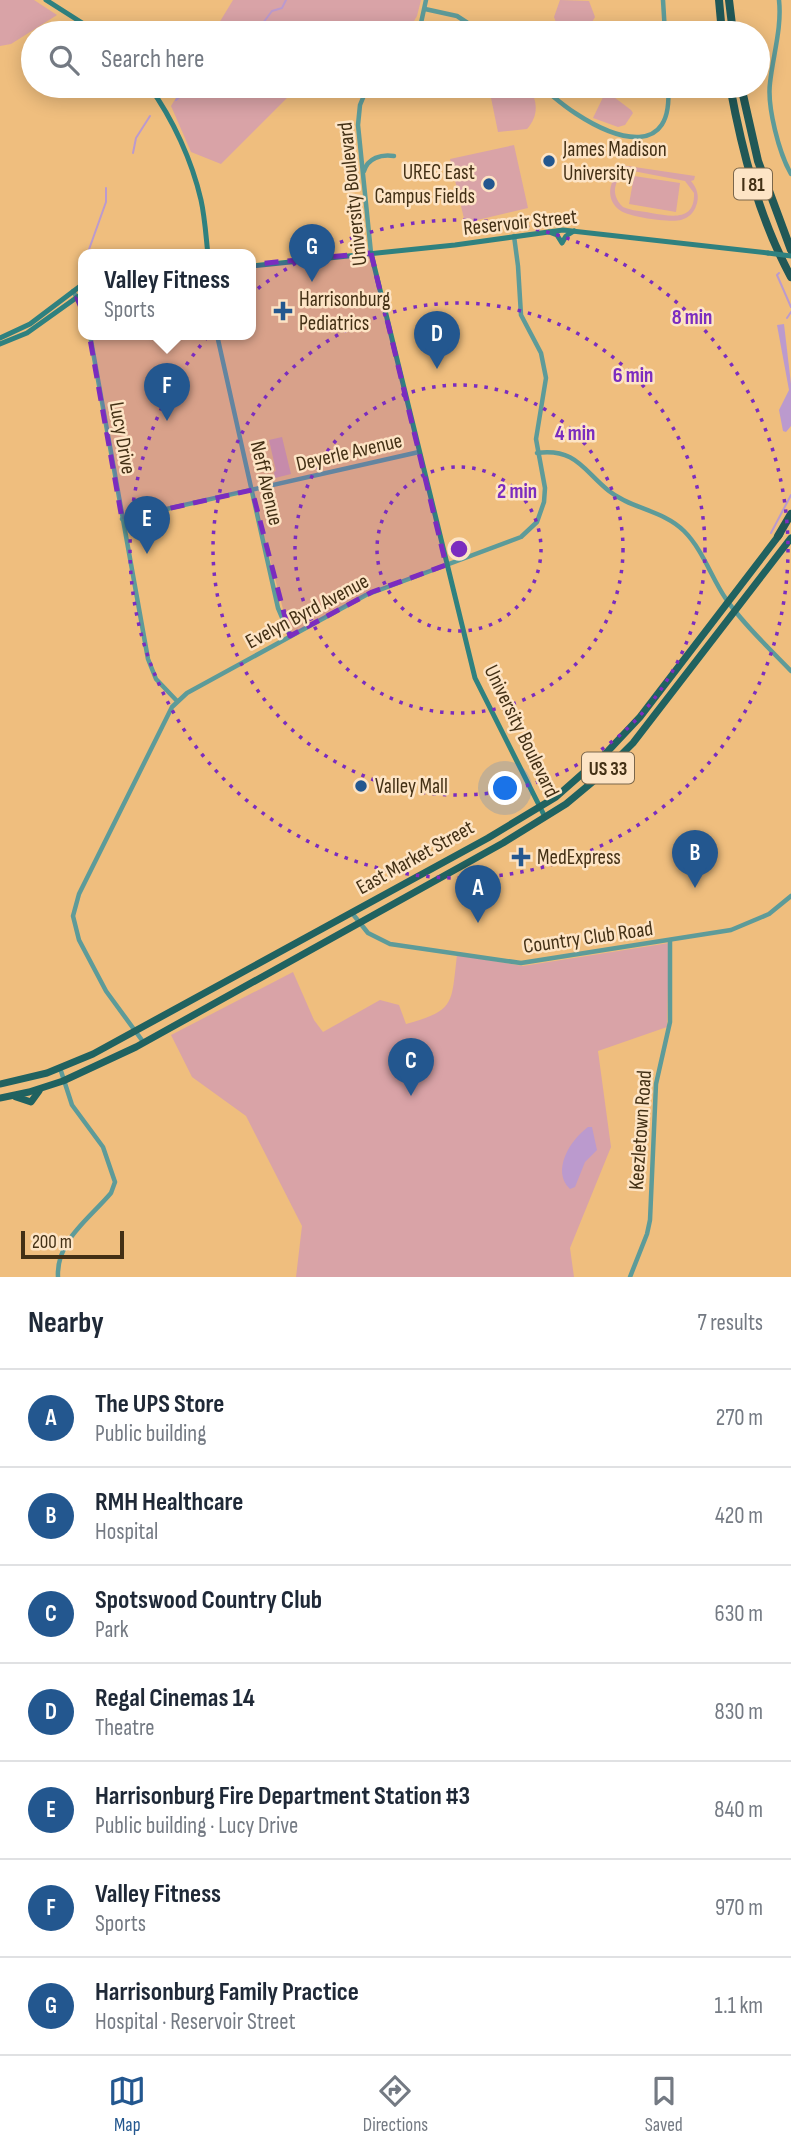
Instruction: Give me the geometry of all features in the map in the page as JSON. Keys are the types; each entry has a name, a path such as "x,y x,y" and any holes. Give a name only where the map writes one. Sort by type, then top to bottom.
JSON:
{"highway":[{"path":"719,0 722,21"},
{"path":"729,0 732,21"},
{"name":"I 81","path":"733,98 749,170 789,276"},
{"name":"I 81","path":"744,98 758,160 791,250"},
{"path":"778,536 791,514"},
{"name":"East Market Street","path":"0,1084 60,1068 135,1031 541,806 574,782 608,751 674,673 791,519"},
{"name":"East Market Street","path":"0,1098 63,1081 144,1043 566,804 633,743 791,538"},
{"path":"668,698 666,691 674,679 674,673"},
{"path":"652,719 662,701 659,692"},
{"path":"463,864 470,847"},
{"path":"409,893 456,863 461,852"}],"main road":[{"path":"46,0 79,21"},
{"path":"156,98 176,132 198,190 207,249"},
{"path":"543,231 557,235 562,243 568,234 580,230"},
{"name":"Reservoir Street","path":"256,265 455,245 543,231 580,230 791,256"},
{"name":"University Boulevard","path":"371,253 475,678 545,817"},
{"path":"0,338 30,324 78,288"},
{"path":"0,344 27,333 77,298"}],"street":[{"path":"420,21 426,0"},
{"path":"663,0 664,21"},
{"path":"779,0 780,22 770,90 777,134 785,164 791,174"},
{"path":"425,9 457,16 465,21"},
{"name":"University Boulevard","path":"364,98 358,115 371,253"},
{"path":"556,98 584,119 614,133 638,138 653,133 665,122 670,108 669,98"},
{"path":"363,172 372,159 394,156"},
{"name":"Evelyn Byrd Avenue","path":"144,1043 106,990 81,944 74,926 74,912 83,887 169,712 177,701 366,595 515,540 536,524 542,512 545,497 536,432 546,374 541,352 521,315 514,236"},
{"path":"73,291 77,298"},
{"name":"Lucy Drive","path":"91,340 149,665 156,679 177,701"},
{"name":"Neff Avenue","path":"218,340 278,608 290,636"},
{"name":"Deyerle Avenue","path":"122,519 419,452"},
{"path":"537,453 556,452 570,456 613,494 676,524 696,545 735,610 791,671"},
{"name":"Country Club Road","path":"352,912 372,936 390,944 521,963 731,930 769,914 791,896"},
{"name":"Keezletown Road","path":"630,1277 650,1223 656,1084 670,1022 670,941"},
{"path":"58,1277 59,1259 65,1246 115,1185 114,1174 104,1149 72,1105 60,1068"}],"highlighted area":[{"path":"371,253 446,565 372,592 290,636 252,490 122,519 87,322 77,298 120,277"}],"shaded area":[{"path":"0,0 34,0 57,15 47,21 21,21 21,38 11,44 0,46"},
{"path":"233,0 421,0 414,21 220,21"},
{"path":"560,0 589,1 595,17 593,21 555,21 554,17"},
{"path":"176,98 287,98 221,164 191,152 171,106"},
{"path":"491,98 534,98 534,118 527,129 498,132"},
{"path":"603,98 615,98 633,113 625,125 618,127 593,118"},
{"name":"UREC East Campus Fields","path":"514,145 528,208 465,223 450,159"},
{"path":"621,165 695,176 691,181 698,196 694,211 686,218 676,221 641,217 621,211 612,202 610,190 617,174 622,170","holes":["633,171 685,181 694,193 691,209 674,216 623,207 615,191 621,176"]},
{"path":"634,176 680,183 676,212 629,204"},
{"path":"784,324 791,384 791,426 786,432 783,431 779,410 789,390 777,325"},
{"path":"282,437 291,474 275,478 269,440"},
{"path":"669,943 667,1027 598,1051 611,1147 570,1248 574,1277 296,1277 302,1226 246,1116 192,1077 171,1035 293,972 314,1020 323,1032 380,1000 399,1005 406,1024 443,1009 448,1003 454,984 457,955 523,966"},
{"path":"588,1127 592,1127 597,1150 585,1162 575,1187 570,1189 562,1174 565,1156 575,1140"}],"waterway":[{"path":"264,21 272,11 282,8 286,0"},
{"path":"133,153 136,138 150,116"},
{"path":"89,249 106,202 106,188"},
{"path":"779,273 777,275 791,307"},
{"path":"787,318 791,312"},
{"path":"771,533 791,495"}],"place":[{"name":"James Madison University","path":"549,161"},
{"name":"UREC East Campus Fields","path":"489,184"},
{"name":"Harrisonburg Family Practice","path":"312,282"},
{"name":"Harrisonburg Pediatrics","path":"283,311"},
{"name":"Regal Cinemas 14","path":"437,369"},
{"name":"Valley Fitness","path":"167,421"},
{"name":"Harrisonburg Fire Department Station #3","path":"147,554"},
{"name":"Valley Mall","path":"361,786"},
{"name":"MedExpress","path":"521,857"},
{"name":"RMH Healthcare","path":"695,888"},
{"name":"The UPS Store","path":"478,923"},
{"name":"Spotswood Country Club","path":"411,1096"}]}
